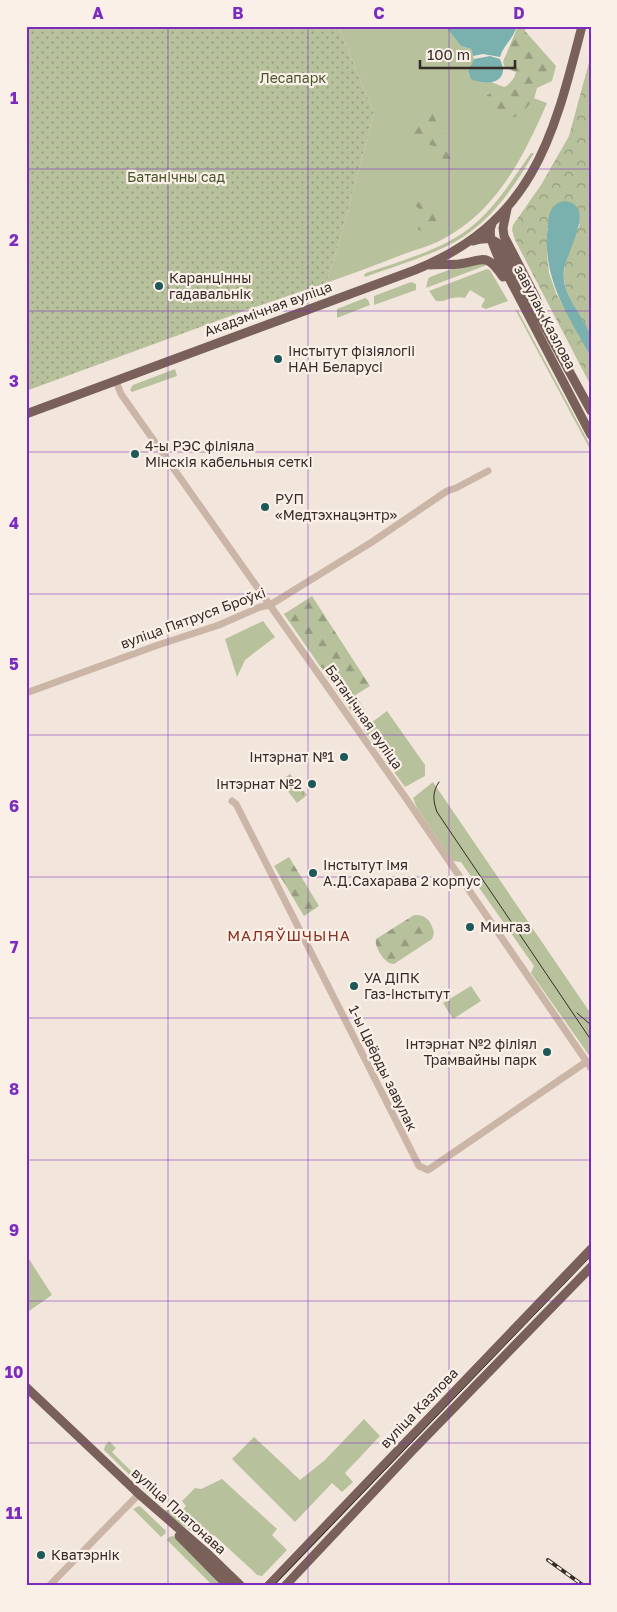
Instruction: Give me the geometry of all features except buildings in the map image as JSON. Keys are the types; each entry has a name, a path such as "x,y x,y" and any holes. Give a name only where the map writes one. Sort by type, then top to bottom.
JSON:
{"main road":[{"name":"Акадэмічная вуліца","path":"26,414 428,265 469,242 492,224 507,208 534,169 552,131 582,26"},
{"name":"завулак Казлова","path":"507,208 503,228 504,236 535,296 547,328 591,411"},
{"name":"завулак Казлова","path":"492,224 491,238 515,291 591,434"},
{"name":"завулак Казлова","path":"491,238 500,245 537,315 547,328"},
{"path":"469,242 491,238"},
{"path":"428,265 459,264 475,260 486,260 494,264 515,291"},
{"name":"вуліца Казлова","path":"268,1586 591,1249"},
{"name":"вуліца Казлова","path":"285,1586 406,1457 591,1267"},
{"name":"вуліца Платонава","path":"26,1387 138,1495 228,1586"},
{"name":"вуліца Платонава","path":"138,1495 209,1555 240,1586"}],"street":[{"name":"Батанічная вуліца","path":"116,381 122,394 588,1065"},
{"name":"вуліца Пятруся Броўкі","path":"26,693 158,644 219,625 260,607 270,605 380,537 448,491 488,471"},
{"name":"1-ы Цвёрды завулак","path":"232,801 236,804 419,1166 428,1170 588,1065"},
{"path":"49,1586 138,1495"}],"green space":[{"name":"Батанічны сад","path":"26,26 338,26 374,113 326,283 26,391"},
{"path":"338,26 445,26 461,46 471,49 474,59 468,74 473,79 484,83 491,82 547,103 529,143 507,180 494,198 462,227 434,244 326,283 374,113"},
{"path":"518,26 526,26 525,31 556,66 552,81 537,88 534,99 519,116 505,119 487,108 487,95 505,87 514,77 516,72 505,68 503,62"},
{"path":"591,55 591,335 574,307 567,291 564,276 567,256 580,224 547,228 547,255 549,273 556,293 591,357 591,386 515,240 512,230 513,225 541,185 569,136"},
{"path":"432,113 457,160 451,169 443,169 442,149 413,139 410,114"},
{"path":"531,153 534,153 517,181 497,207 473,230 445,247 365,277 366,273 438,247 465,231 477,222 492,206"},
{"path":"420,193 436,203 436,232 418,230 419,209 411,202"},
{"path":"481,261 493,267 487,265 426,288 430,277 462,265"},
{"path":"487,269 490,270 508,301 486,309 481,307 485,299 470,290 465,298 456,297 440,301 436,301 429,291"},
{"path":"411,282 416,284 416,290 374,305 374,296"},
{"path":"365,298 370,305 337,318 337,309"},
{"path":"515,309 518,311 590,445 591,451"},
{"path":"175,369 177,376 132,392 130,390 133,385"},
{"path":"312,596 370,686 346,701 284,614"},
{"path":"287,612 355,694 367,714 357,720 284,614"},
{"path":"263,621 275,637 245,660 237,677 225,639"},
{"path":"387,711 425,765 425,776 405,787 363,729"},
{"path":"290,774 307,795 297,803 280,781"},
{"path":"433,782 591,1014 591,1058 531,973 534,966 461,862 453,861 417,808 413,798"},
{"path":"289,857 319,906 304,916 274,866"},
{"path":"414,915 425,917 430,922 434,933 432,939 394,964 387,962 381,955 376,939"},
{"path":"471,986 481,1001 453,1019 443,1003"},
{"path":"29,1259 52,1295 26,1313 26,1261"},
{"path":"364,1419 380,1436 345,1473 353,1482 342,1492 332,1483 295,1522 232,1459 254,1437 300,1480 325,1460"},
{"path":"109,1441 116,1448 112,1452 164,1504 148,1493 104,1450"},
{"path":"222,1479 277,1529 272,1535 287,1550 262,1576 257,1575 214,1535 207,1542 163,1512 166,1510 182,1510 186,1506 182,1501 195,1488 201,1489"},
{"path":"139,1506 166,1531 165,1534 161,1537 133,1509"},
{"path":"173,1536 221,1586 213,1586 167,1540"}],"water":[{"path":"445,26 517,26 500,57 483,54 473,56 471,49 461,46"},
{"path":"490,56 500,59 503,68 501,76 494,81 485,83 471,79 468,72 474,59"},
{"path":"564,201 574,204 579,211 579,219 578,230 564,270 564,279 572,303 590,334 591,357 558,294 548,261 549,216 556,204"}],"tram line":[{"path":"439,782 435,789 434,797 437,812 591,1040"},
{"path":"577,1013 591,1025"},
{"path":"273,1586 591,1256"}],"railway":[{"path":"548,1560 584,1586"}],"place":[{"name":"Каранцінны гадавальнік","path":"159,286"},
{"name":"Інстытут фізіялогіі НАН Беларусі","path":"278,359"},
{"name":"4-ы РЭС філіяла Мінскія кабельныя сеткі","path":"135,454"},
{"name":"РУП «Медтэхнацэнтр»","path":"265,507"},
{"name":"Інтэрнат №1","path":"344,757"},
{"name":"Інтэрнат №2","path":"312,784"},
{"name":"Інстытут імя А.Д.Сахарава 2 корпус","path":"313,873"},
{"name":"Мингаз","path":"470,927"},
{"name":"УА ДІПК Газ-інстытут","path":"354,986"},
{"name":"Інтэрнат №2 філіял Трамвайны парк","path":"547,1052"},
{"name":"Кватэрнік","path":"41,1555"}],"district":[{"name":"МАЛЯЎШЧЫНА","path":"289,936"}],"park label":[{"name":"Лесапарк","path":"293,78"}]}
